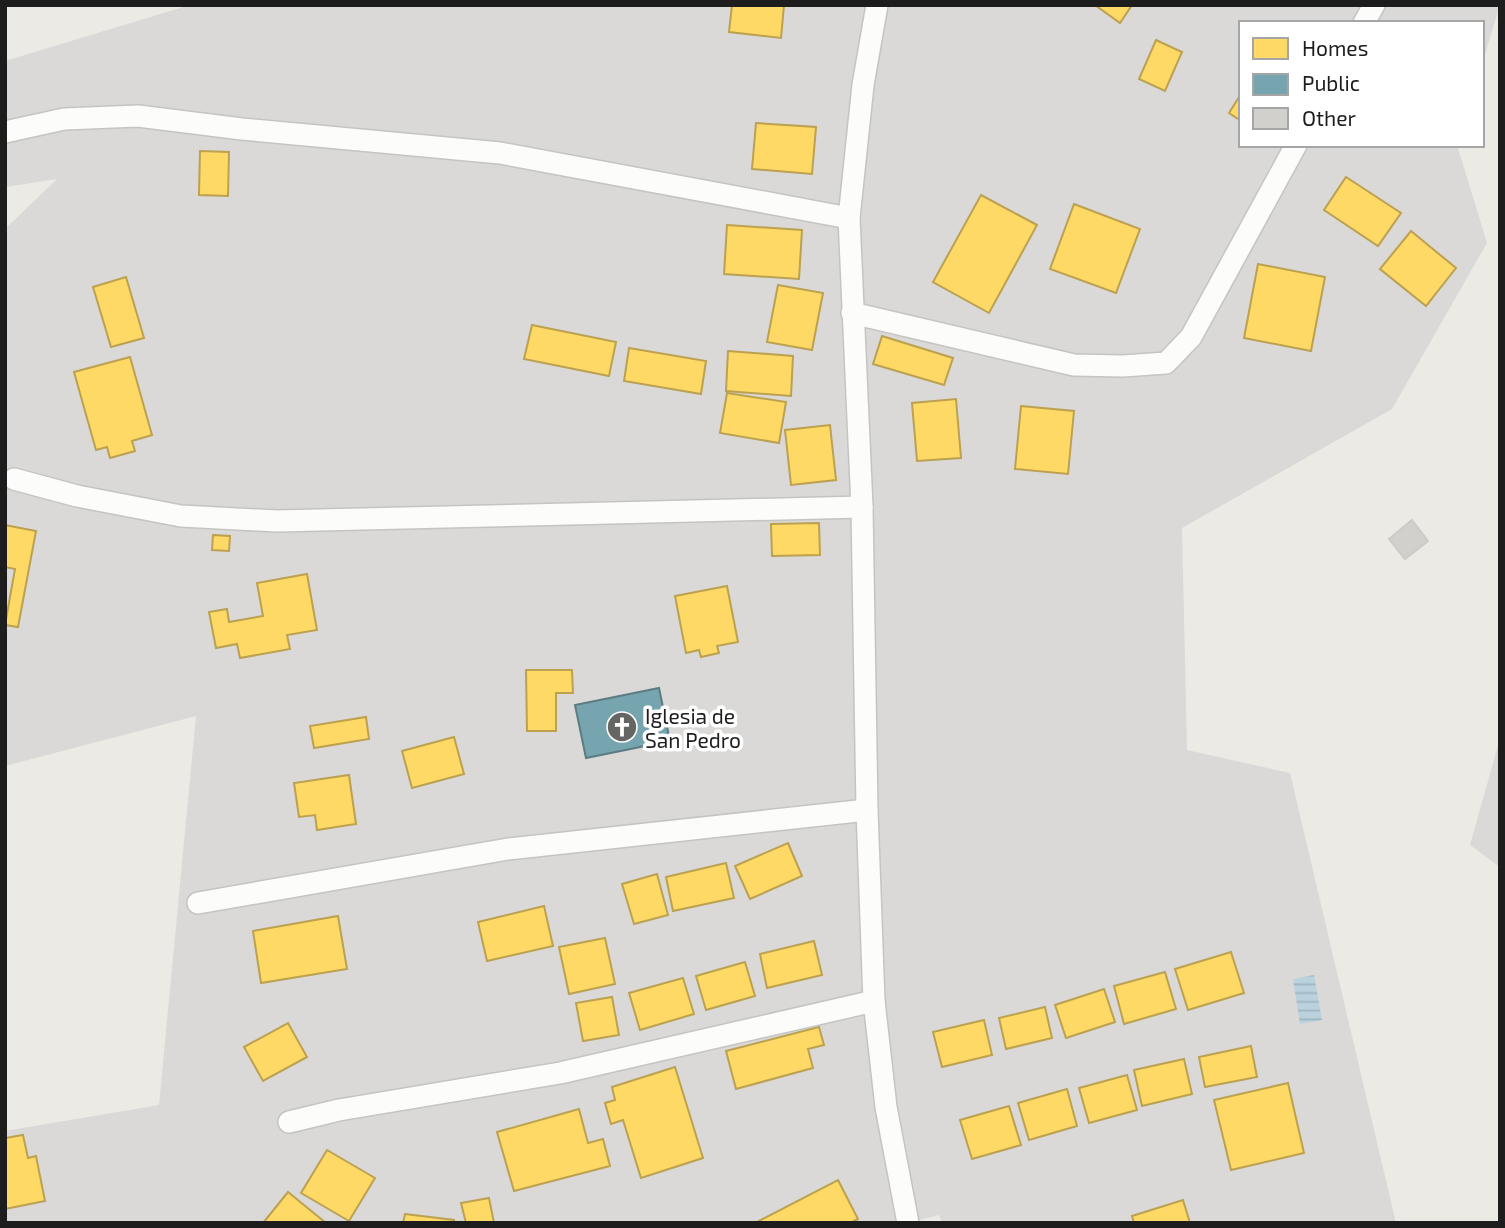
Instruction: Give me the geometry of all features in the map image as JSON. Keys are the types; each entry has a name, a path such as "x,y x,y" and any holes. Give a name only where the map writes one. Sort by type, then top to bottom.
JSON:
{"street":[{"path":"877,5 863,85 849,218 862,507 867,810 874,1001 886,1107 908,1223"},
{"path":"1365,21 1374,5"},
{"path":"5,132 64,119 138,116 242,129 499,153 849,218"},
{"path":"852,313 1074,365 1166,363 1191,337 1295,147"},
{"path":"14,479 77,496 181,516 277,521 862,507"},
{"path":"198,903 508,849 867,810"},
{"path":"289,1122 339,1110 560,1073 874,1001"}],"shaded area":[{"path":"190,5 1500,5 1484,57 1484,21 1239,21 1239,147 1458,147 1487,243 1392,409 1182,528 1187,750 1290,773 1396,1223 942,1223 939,1215 908,1223 5,1223 5,1131 159,1105 196,716 5,766 5,229 57,179 5,187 5,61"},
{"path":"1500,738 1500,867 1470,845"}],"water":[{"path":"1314,975 1322,1020 1300,1024 1293,979"}],"building: Homes":[{"path":"732,5 784,5 781,38 729,32"},
{"path":"1095,5 1132,5 1120,23"},
{"path":"1156,40 1182,52 1165,91 1139,79"},
{"path":"1239,97 1239,120 1229,113"},
{"path":"756,123 816,127 812,174 752,169"},
{"path":"200,151 229,152 228,196 199,195"},
{"path":"1346,177 1401,213 1378,246 1324,210"},
{"path":"981,195 1037,225 989,313 933,282"},
{"path":"1074,204 1140,229 1116,293 1050,269"},
{"path":"727,225 802,230 799,279 724,274"},
{"path":"1411,231 1456,268 1426,306 1380,269"},
{"path":"1258,264 1325,277 1311,351 1244,338"},
{"path":"126,277 144,338 111,347 93,287"},
{"path":"778,285 823,293 812,350 767,342"},
{"path":"532,325 616,342 609,376 524,359"},
{"path":"882,336 953,358 944,385 873,364"},
{"path":"629,348 706,361 701,394 624,381"},
{"path":"728,351 793,356 791,396 726,391"},
{"path":"130,357 152,435 132,441 135,451 110,458 107,447 96,450 74,372"},
{"path":"727,393 786,402 779,443 720,433"},
{"path":"956,399 961,458 917,461 912,403"},
{"path":"1021,406 1074,411 1068,474 1015,469"},
{"path":"830,425 836,480 791,485 785,430"},
{"path":"819,523 820,555 772,556 771,524"},
{"path":"5,525 36,531 18,627 5,625 15,569 5,567"},
{"path":"213,535 230,536 229,551 212,550"},
{"path":"307,574 317,630 287,635 290,649 240,658 237,644 216,648 209,612 227,609 229,622 263,616 257,583"},
{"path":"727,586 738,642 717,646 719,653 701,657 699,650 686,653 675,596"},
{"path":"526,670 572,670 573,693 556,693 556,731 527,731"},
{"path":"366,717 369,739 314,748 310,726"},
{"path":"454,737 464,774 412,788 402,751"},
{"path":"349,775 356,824 317,830 315,815 299,817 294,783"},
{"path":"788,843 802,876 750,899 735,866"},
{"path":"726,863 734,898 673,911 666,877"},
{"path":"657,874 668,915 634,924 622,884"},
{"path":"544,906 553,946 487,961 478,922"},
{"path":"338,916 347,969 261,983 253,931"},
{"path":"605,938 615,984 569,994 559,947"},
{"path":"814,941 822,975 767,988 760,954"},
{"path":"1231,952 1244,993 1188,1010 1175,969"},
{"path":"745,962 755,996 706,1010 696,976"},
{"path":"1165,972 1176,1009 1124,1024 1114,986"},
{"path":"683,978 694,1014 640,1030 629,993"},
{"path":"1104,989 1115,1022 1066,1038 1055,1005"},
{"path":"612,997 619,1035 583,1041 576,1003"},
{"path":"1045,1007 1052,1038 1006,1049 999,1018"},
{"path":"984,1020 992,1055 942,1067 933,1032"},
{"path":"288,1023 307,1057 263,1081 244,1047"},
{"path":"819,1027 824,1045 808,1049 813,1068 736,1089 726,1051"},
{"path":"1251,1046 1257,1077 1205,1087 1199,1057"},
{"path":"1184,1059 1192,1094 1142,1106 1134,1070"},
{"path":"675,1067 703,1158 641,1178 623,1120 611,1124 605,1103 615,1100 612,1087"},
{"path":"1127,1075 1137,1110 1089,1123 1079,1088"},
{"path":"1288,1083 1304,1153 1231,1170 1214,1100"},
{"path":"1067,1089 1077,1126 1029,1140 1018,1103"},
{"path":"1009,1106 1021,1145 972,1159 960,1120"},
{"path":"579,1109 588,1143 603,1139 610,1166 514,1191 497,1132"},
{"path":"23,1135 28,1158 36,1156 45,1201 5,1209 5,1138"},
{"path":"327,1150 375,1178 349,1221 301,1193"},
{"path":"838,1180 858,1219 850,1223 755,1223"},
{"path":"288,1192 326,1223 263,1223"},
{"path":"489,1198 494,1223 466,1223 461,1203"},
{"path":"1183,1200 1190,1223 1134,1223 1132,1216"},
{"path":"405,1214 454,1220 454,1223 403,1223"}],"building: Public":[{"path":"659,688 670,741 586,758 575,705"}],"building: Other":[{"path":"1412,520 1428,541 1405,559 1389,539"}],"place":[{"name":"Iglesia de San Pedro","path":"622,727"}]}
